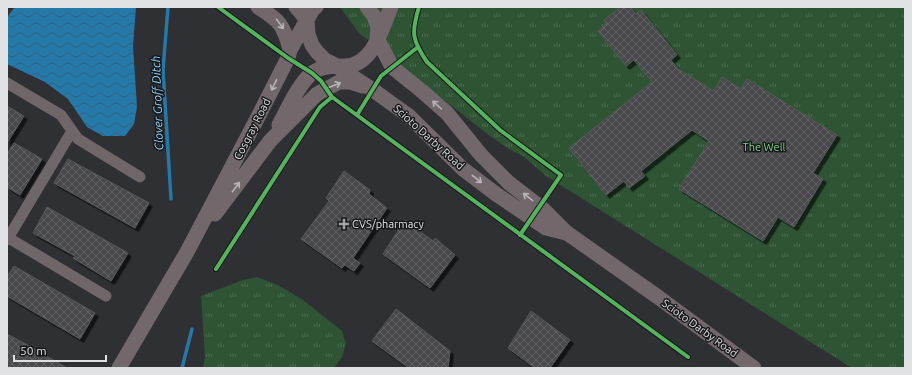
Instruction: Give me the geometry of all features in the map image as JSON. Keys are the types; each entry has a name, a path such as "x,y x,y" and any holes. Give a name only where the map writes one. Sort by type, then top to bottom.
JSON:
{"main road":[{"path":"258,7 275,18 286,33 290,50"},
{"path":"296,7 308,20"},
{"name":"Cosgray Road","path":"119,368 187,252 259,115 288,58 290,50 316,7"},
{"name":"Scioto Darby Road","path":"368,7 374,16 378,27 378,38 392,67 447,113 481,155 510,183 544,210 567,233 658,297 754,368"},
{"name":"Cosgray Road","path":"187,252 270,141 299,89 312,73 335,65 346,66 357,63 367,57 374,48 391,7"},
{"name":"Scioto Darby Road","path":"308,20 308,34 312,45 325,60 373,90 409,116 463,169 496,194 546,228 567,233"},
{"name":"Cosgray Road","path":"270,141 317,94 326,88 339,82 350,82 373,90"}],"street":[{"path":"7,83 61,115 78,139 140,177"},
{"path":"72,131 7,239 106,296"}],"green space":[{"name":"The Well","path":"340,7 905,7 905,368 852,368 546,176 523,156 509,149 490,136 359,33"},
{"path":"257,277 278,285 303,300 342,331 346,344 342,357 334,368 203,368 205,357 201,296 243,280"}],"water":[{"path":"15,7 136,7 133,46 137,107 134,124 125,136 103,136 87,127 68,99 45,82 7,64 7,17"}],"building":[{"name":"The Well","path":"620,7 630,7 636,14 641,10 677,55 671,60 678,69 714,91 722,77 741,89 747,79 837,135 813,173 823,179 794,227 778,217 763,241 679,189 709,141 692,130 641,171 645,176 629,188 624,181 606,195 569,148 652,82 634,60 626,66 598,31 607,24 604,20"},
{"path":"7,106 24,116 7,143"},
{"path":"14,143 42,159 20,195 7,187 7,154"},
{"path":"68,159 149,203 135,228 54,183"},
{"path":"344,171 370,190 369,194 387,208 353,258 360,263 354,271 345,265 342,268 301,239 329,201 326,198"},
{"path":"47,207 128,253 111,281 73,258 75,256 33,233"},
{"path":"405,220 433,241 435,238 455,255 430,288 383,254"},
{"path":"14,266 95,313 80,339 7,296 7,277"},
{"path":"396,309 450,351 448,368 409,368 372,341"},
{"path":"531,311 570,340 550,368 535,368 508,348"},
{"path":"7,334 24,343 67,368 7,368"}],"waterway":[{"name":"Clover Groff Ditch","path":"168,7 163,70 171,199"},
{"name":"Clover Groff Ditch","path":"182,368 192,329"}],"cycle path":[{"path":"218,7 288,58 312,73 321,81 332,97 688,357"},
{"path":"419,7 415,23 414,36 418,48 427,62 500,130 561,175 520,235"},
{"path":"357,115 381,76 418,47"},
{"path":"216,269 320,107 332,97"}],"place":[{"name":"CVS/pharmacy","path":"344,224"}]}
